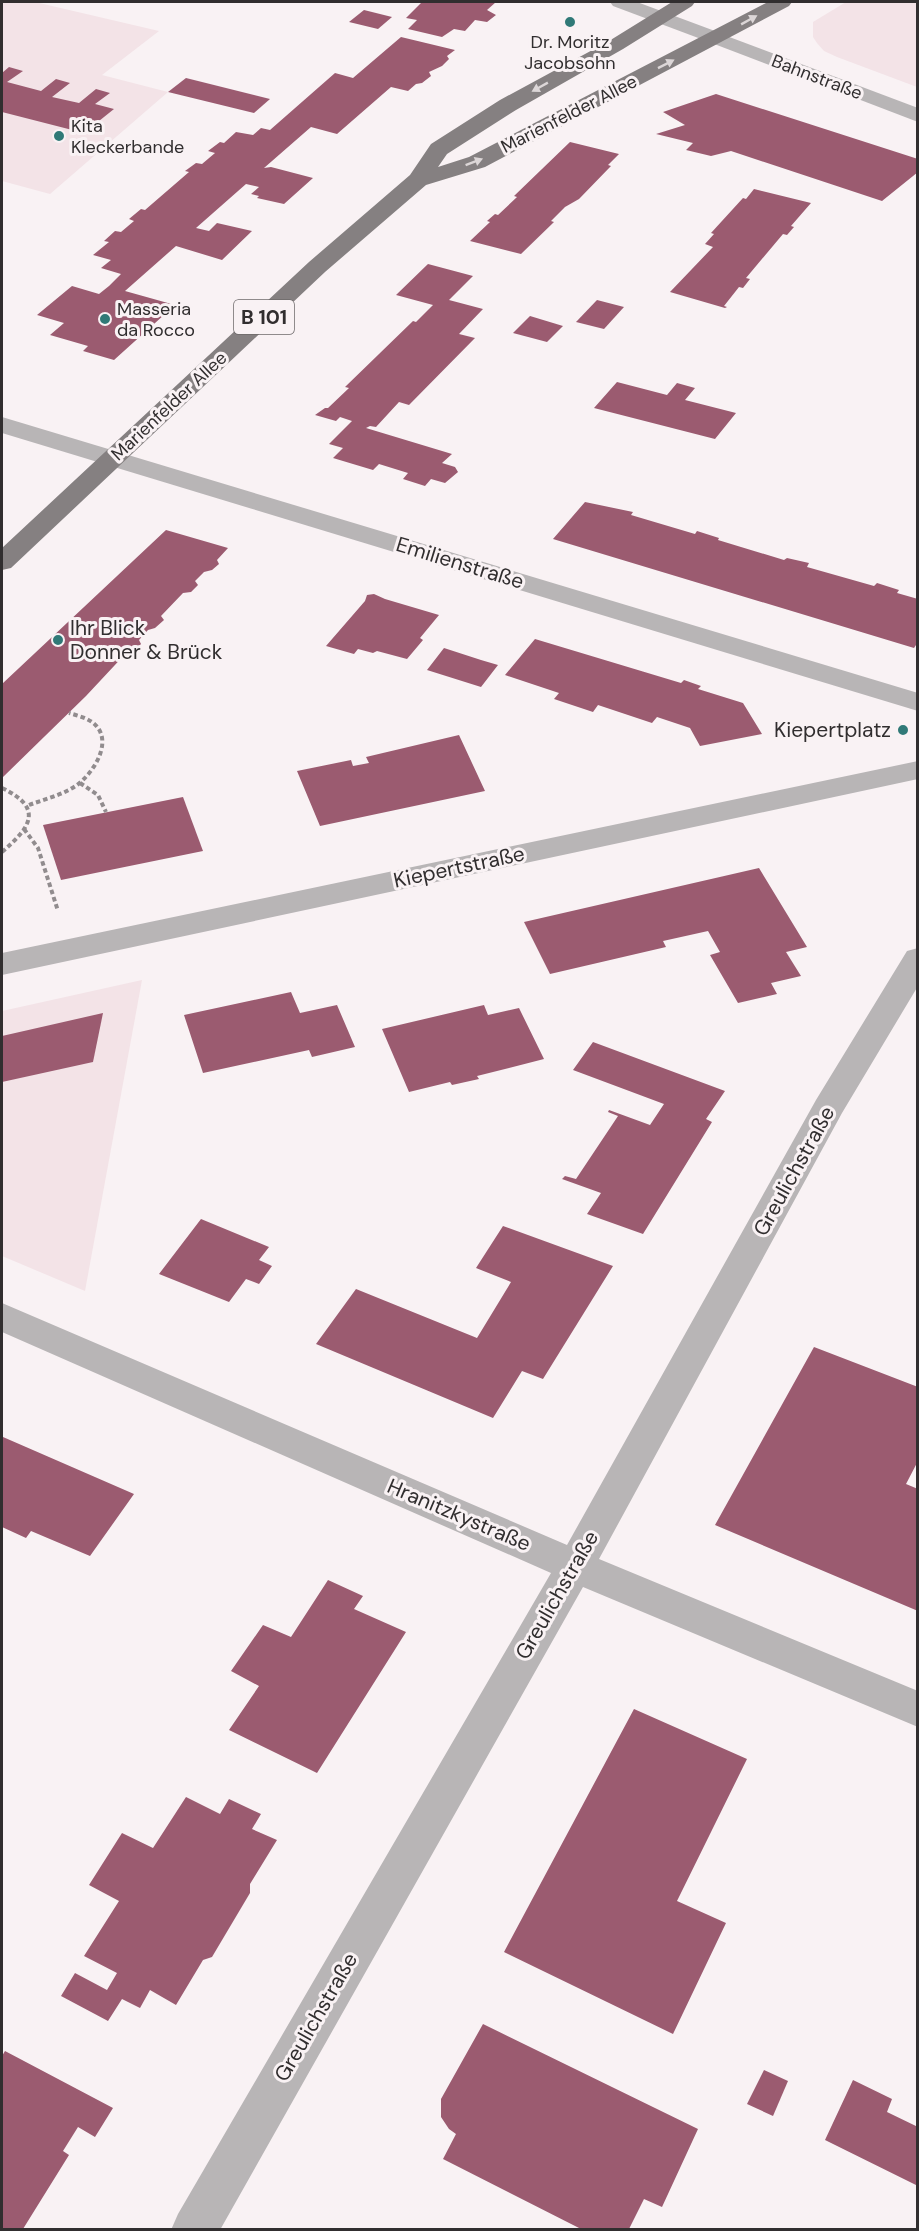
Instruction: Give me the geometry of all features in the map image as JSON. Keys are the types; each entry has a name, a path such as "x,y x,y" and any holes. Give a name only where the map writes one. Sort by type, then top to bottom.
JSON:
{"main road":[{"name":"Marienfelder Allee","path":"2,562 317,267 418,180 439,149 508,105 616,45 685,2"},
{"name":"Marienfelder Allee","path":"418,180 477,162 782,2"}],"street":[{"path":"620,2 716,38"},
{"name":"Bahnstraße","path":"716,38 918,116"},
{"name":"Emilienstraße","path":"2,425 918,702"},
{"name":"Kiepertstraße","path":"2,964 918,770"},
{"name":"Greulichstraße","path":"194,2229 575,1566 828,1108 918,959"},
{"name":"Hranitzkystraße","path":"2,1317 575,1566 918,1710"}],"path":[{"path":"29,805 80,783 93,770 103,738 98,727 86,719 69,713"},
{"path":"80,783 98,795 106,812"},
{"path":"2,788 19,794 29,805 31,812 24,829 2,852"},
{"path":"24,829 38,848 58,912"}],"shaded area":[{"name":"Kita Kleckerbande","path":"2,2 35,2 159,31 102,75 168,92 50,194 2,181"},
{"path":"846,2 917,2 917,87 837,57 824,51 817,43 813,37 813,22"},
{"path":"142,980 85,1291 2,1256 2,1011"}],"building":[{"path":"422,2 496,2 487,10 496,15 487,22 475,20 465,31 454,29 442,37 408,29 417,20 406,18"},
{"path":"364,10 392,17 378,29 349,22"},
{"path":"401,37 455,50 447,56 449,59 442,66 429,72 431,76 422,83 416,84 408,91 391,87 337,134 311,127 264,168 271,167 313,178 284,204 257,198 259,196 251,194 259,187 246,184 196,228 209,231 217,223 252,231 222,260 176,246 125,291 175,305 114,360 83,351 88,346 50,335 64,323 37,315 72,286 99,294 109,286 121,274 101,268 111,260 93,255 109,242 104,241 115,231 121,232 134,221 129,219 141,209 145,210 189,172 185,171 196,163 202,164 215,153 208,151 220,142 224,143 236,132 253,135 261,128 270,130 335,73 353,78"},
{"path":"9,67 23,71 7,82 41,91 56,79 70,83 52,97 79,103 96,89 110,93 95,104 114,109 84,133 2,112 2,73"},
{"path":"186,78 270,99 254,113 168,92"},
{"path":"716,94 918,159 918,172 882,201 731,151 711,156 686,150 693,143 656,134 685,125 663,112"},
{"path":"570,142 619,154 608,165 611,166 579,199 565,207 551,221 554,222 521,254 470,241 490,222 487,221 495,214 498,215 517,197 514,196"},
{"path":"754,189 811,203 791,226 794,227 787,235 783,234 746,278 750,279 743,288 739,287 724,306 727,307 670,292 713,247 705,244 714,234 711,233"},
{"path":"428,264 473,276 449,300 483,309 459,334 475,338 409,405 399,402 376,427 366,428 452,454 442,463 455,467 458,472 445,483 431,479 425,486 403,479 408,473 379,464 373,470 333,458 343,448 329,444 352,421 340,417 336,421 315,415 328,408 349,388 345,387 413,321 416,322 433,305 396,295"},
{"path":"597,300 624,307 604,329 576,322"},
{"path":"530,316 563,326 547,342 513,333"},
{"path":"617,382 667,395 677,383 695,388 685,400 736,413 715,439 594,408"},
{"path":"585,502 633,512 631,515 695,534 697,531 719,538 718,540 784,560 787,558 809,563 807,567 874,586 877,583 899,590 897,593 918,599 918,642 914,648 553,539"},
{"path":"166,530 228,548 217,560 219,564 212,570 204,572 195,581 198,585 191,592 183,593 161,616 164,620 155,628 148,630 139,640 141,644 135,650 128,651 86,696 2,778 2,684"},
{"path":"374,594 439,615 420,638 423,640 407,659 377,651 373,653 358,649 354,654 326,646 365,601 367,595"},
{"path":"535,639 681,683 684,680 701,686 698,689 743,703 762,734 700,746 690,728 657,717 652,723 598,705 593,712 554,699 559,693 505,675"},
{"path":"444,648 498,665 481,687 427,670"},
{"path":"459,735 485,791 320,826 297,771 351,760 353,766 369,763 366,757"},
{"path":"183,797 203,851 61,880 43,825"},
{"path":"759,868 807,947 786,952 801,976 771,983 777,994 738,1003 710,955 720,952 708,931 663,941 666,947 550,974 524,922"},
{"path":"291,992 300,1013 337,1005 355,1047 312,1057 309,1050 203,1073 184,1015"},
{"path":"484,1005 488,1015 519,1008 544,1059 477,1076 479,1079 452,1085 450,1082 409,1092 382,1029"},
{"path":"103,1013 93,1062 2,1082 2,1036"},
{"path":"593,1042 725,1091 706,1119 712,1122 643,1234 587,1214 601,1193 562,1179 565,1176 576,1179 618,1116 608,1112 609,1110 650,1125 664,1104 573,1070"},
{"path":"201,1219 269,1247 259,1260 272,1266 259,1284 246,1279 229,1302 159,1274"},
{"path":"503,1226 613,1266 543,1379 522,1371 493,1418 316,1344 356,1289 477,1338 511,1282 476,1268"},
{"path":"814,1347 918,1387 918,1461 906,1484 918,1489 918,1611 715,1525"},
{"path":"3,1437 134,1494 90,1556 31,1531 26,1538 2,1527"},
{"path":"328,1580 363,1596 354,1609 406,1632 317,1773 229,1730 259,1686 231,1671 263,1625 291,1637"},
{"path":"634,1709 747,1759 677,1901 726,1923 673,2034 504,1952"},
{"path":"186,1797 220,1814 229,1799 261,1814 252,1829 277,1840 250,1884 250,1893 212,1957 203,1960 176,2005 150,1990 140,2008 122,1999 108,2021 61,1996 75,1973 107,1990 117,1973 84,1956 119,1901 89,1885 122,1833 153,1848"},
{"path":"483,2024 698,2129 662,2207 644,2199 629,2229 581,2229 443,2159 456,2134 449,2129 441,2117 441,2099"},
{"path":"5,2051 113,2108 95,2137 78,2127 63,2151 69,2155 23,2229 2,2229 2,2056"},
{"path":"764,2070 788,2081 773,2116 747,2104"},
{"path":"853,2080 892,2099 887,2112 918,2127 918,2186 825,2140"}],"place":[{"name":"Dr. Moritz Jacobsohn","path":"570,22"},
{"name":"Kita Kleckerbande","path":"59,136"},
{"name":"Masseria da Rocco","path":"105,319"},
{"name":"Ihr Blick Donner & Brück","path":"58,640"},
{"name":"Kiepertplatz","path":"903,730"}]}
